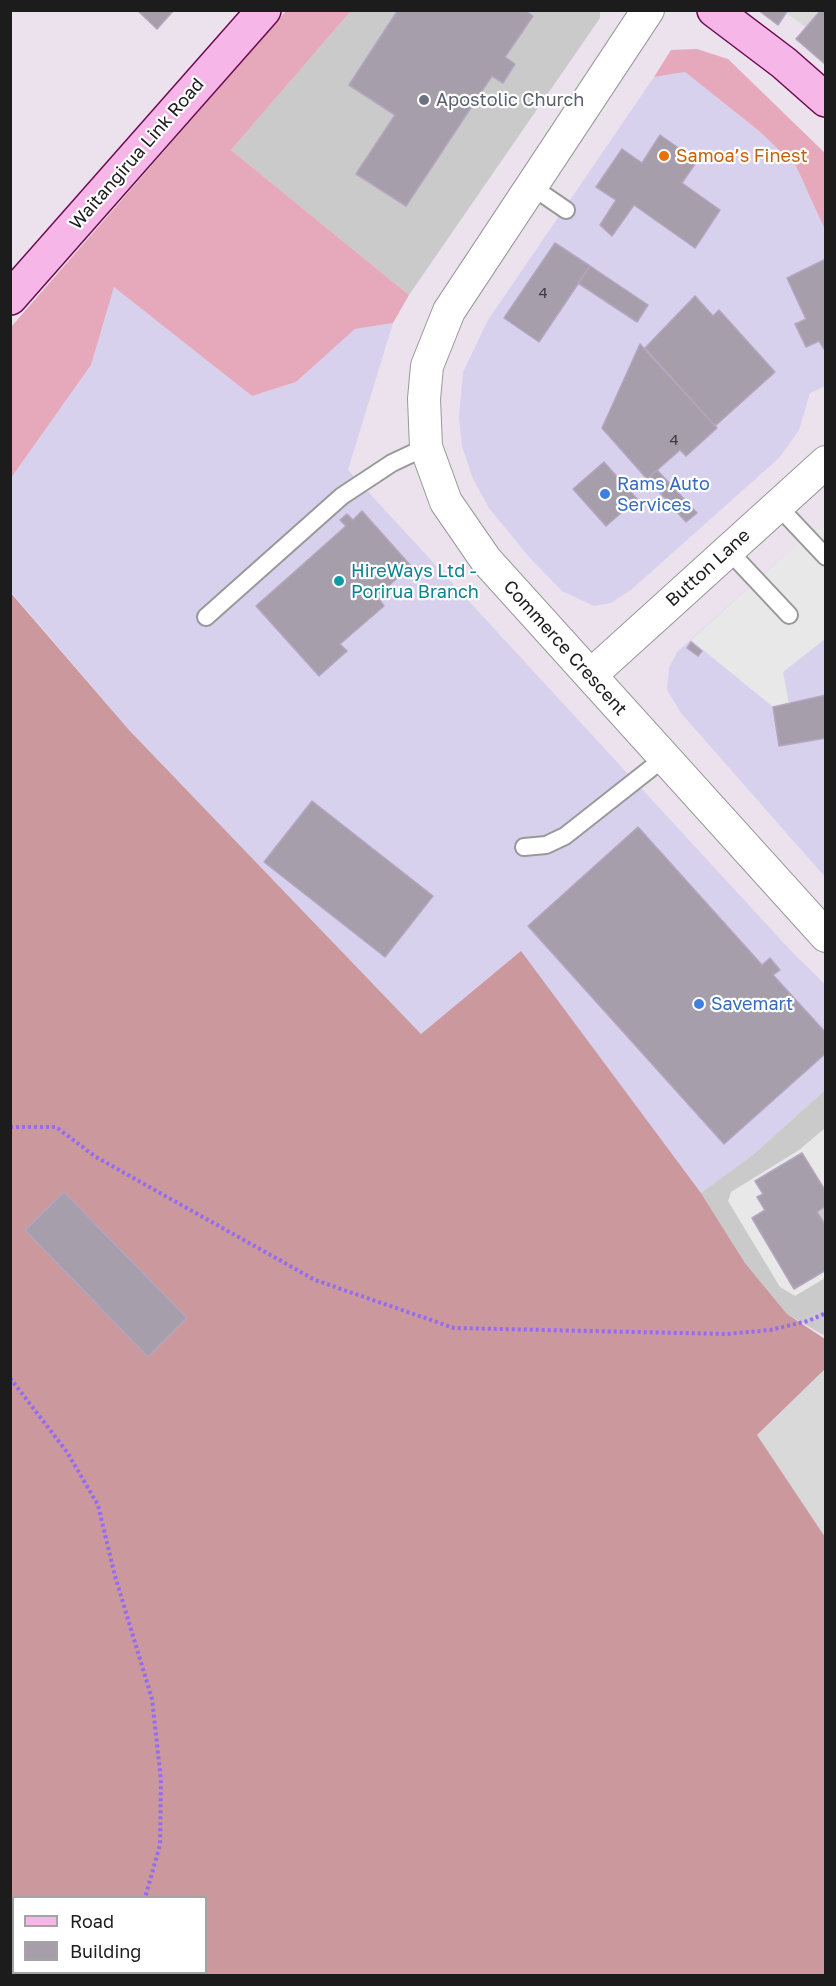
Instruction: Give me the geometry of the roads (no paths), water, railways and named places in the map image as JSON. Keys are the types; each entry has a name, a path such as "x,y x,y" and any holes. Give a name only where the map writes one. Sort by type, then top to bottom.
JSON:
{"main road":[{"name":"Waitangirua Link Road","path":"10,298 264,10"},
{"path":"714,10 784,63 825,100"}],"street":[{"name":"Commerce Crescent","path":"648,10 448,311 427,366 424,399 426,447 446,502 480,552 825,936"},
{"name":"Button Lane","path":"591,675 825,462"}],"lane":[{"path":"531,186 566,210"},
{"path":"206,617 342,496 392,463 426,447"},
{"path":"777,505 825,557"},
{"path":"728,550 789,615"},
{"path":"524,847 546,845 565,836 664,758"}],"place":[{"name":"Apostolic Church","path":"424,100"},
{"name":"Samoa’s Finest","path":"664,156"},
{"name":"Rams Auto Services","path":"605,494"},
{"name":"HireWays Ltd - Porirua Branch","path":"339,581"},
{"name":"Savemart","path":"699,1004"}]}
